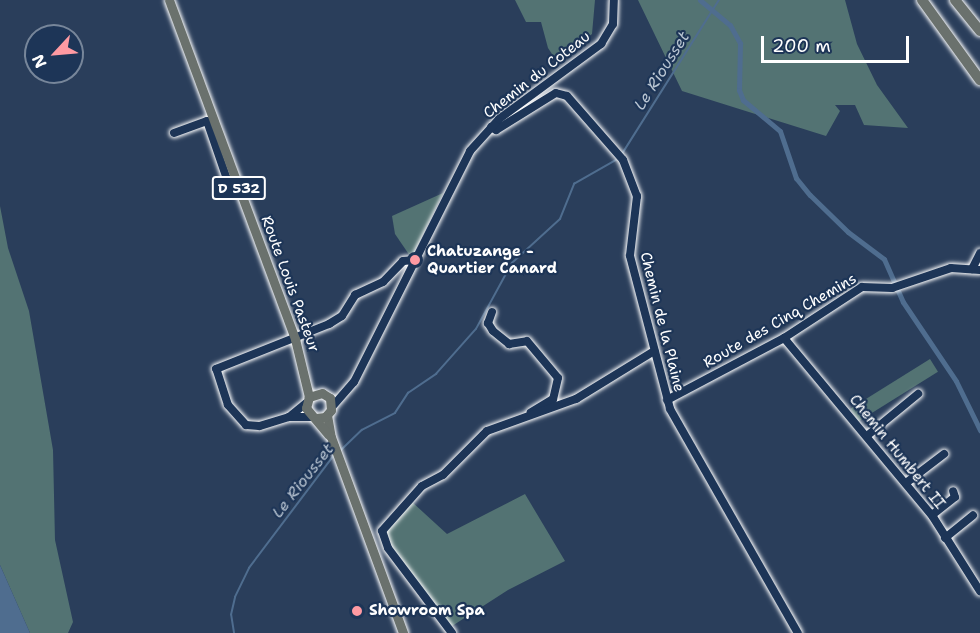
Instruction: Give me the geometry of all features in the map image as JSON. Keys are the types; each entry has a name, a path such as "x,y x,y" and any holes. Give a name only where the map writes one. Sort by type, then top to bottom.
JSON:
{"highway":[{"path":"922,0 980,80"},
{"path":"955,0 980,31"}],"main road":[{"name":"Route Louis Pasteur","path":"169,0 295,339 307,376 308,400"},
{"name":"Route Louis Pasteur","path":"307,376 323,394 329,411"},
{"path":"323,394 308,400 314,417 331,437"},
{"path":"314,417 329,411 331,437 403,633"}],"street":[{"name":"Chemin du Coteau","path":"329,411 346,390 375,343 460,167 491,127 601,44 613,24 614,0"},
{"name":"Chemin de la Plaine","path":"491,127 496,130 556,93 567,96 623,160 637,196 630,256 667,400 678,428 798,633"},
{"path":"174,133 207,121 228,182 236,180"},
{"path":"976,269 980,253"},
{"path":"314,417 289,417 258,426 241,422 228,405 216,369 295,339 342,316 355,295 383,282 403,261 415,260"},
{"name":"Route des Cinq Chemins","path":"667,400 784,338 862,287 892,288 940,270 976,269"},
{"path":"452,633 381,536 422,486 443,475 487,431 553,399 559,381 527,340 508,344 493,331 488,324 492,312"},
{"name":"Chemin Humbert II","path":"784,338 868,435 932,515 980,591"},
{"path":"514,419 576,399 654,351"},
{"path":"323,394 346,390"},
{"path":"868,435 918,394"},
{"path":"289,417 308,400"},
{"path":"906,483 944,454"},
{"path":"932,515 955,497 953,491"},
{"path":"945,538 973,515"}],"green space":[{"path":"515,0 595,0 592,34 556,60 548,48 541,22 526,22"},
{"path":"638,0 845,0 857,44 877,85 908,128 864,125 855,105 835,105 840,111 826,136 682,91"},
{"path":"443,193 414,253 410,256 395,234 392,216"},
{"path":"0,206 8,248 29,311 53,450 55,540 73,622 68,633 30,633 0,565"},
{"path":"930,359 938,372 858,422 850,409"},
{"path":"525,494 565,561 508,590 449,628 386,540 386,530 412,502 447,534"}],"water":[{"path":"0,565 30,633 0,633"}],"waterway":[{"path":"700,0 730,25 740,43 739,90 743,100 780,131 796,178 810,195 848,232 884,259 903,302 956,381 980,430"},
{"name":"Le Riousset","path":"622,154 719,0"},
{"name":"Le Riousset","path":"340,451 362,430 395,413 408,393 436,374 476,329 512,263 560,219 574,184 616,160"},
{"name":"Le Riousset","path":"234,633 231,615 235,597 249,568 334,455"}],"place":[{"name":"Chatuzange - Quartier Canard","path":"415,260"},
{"name":"Showroom Spa","path":"357,611"}]}
